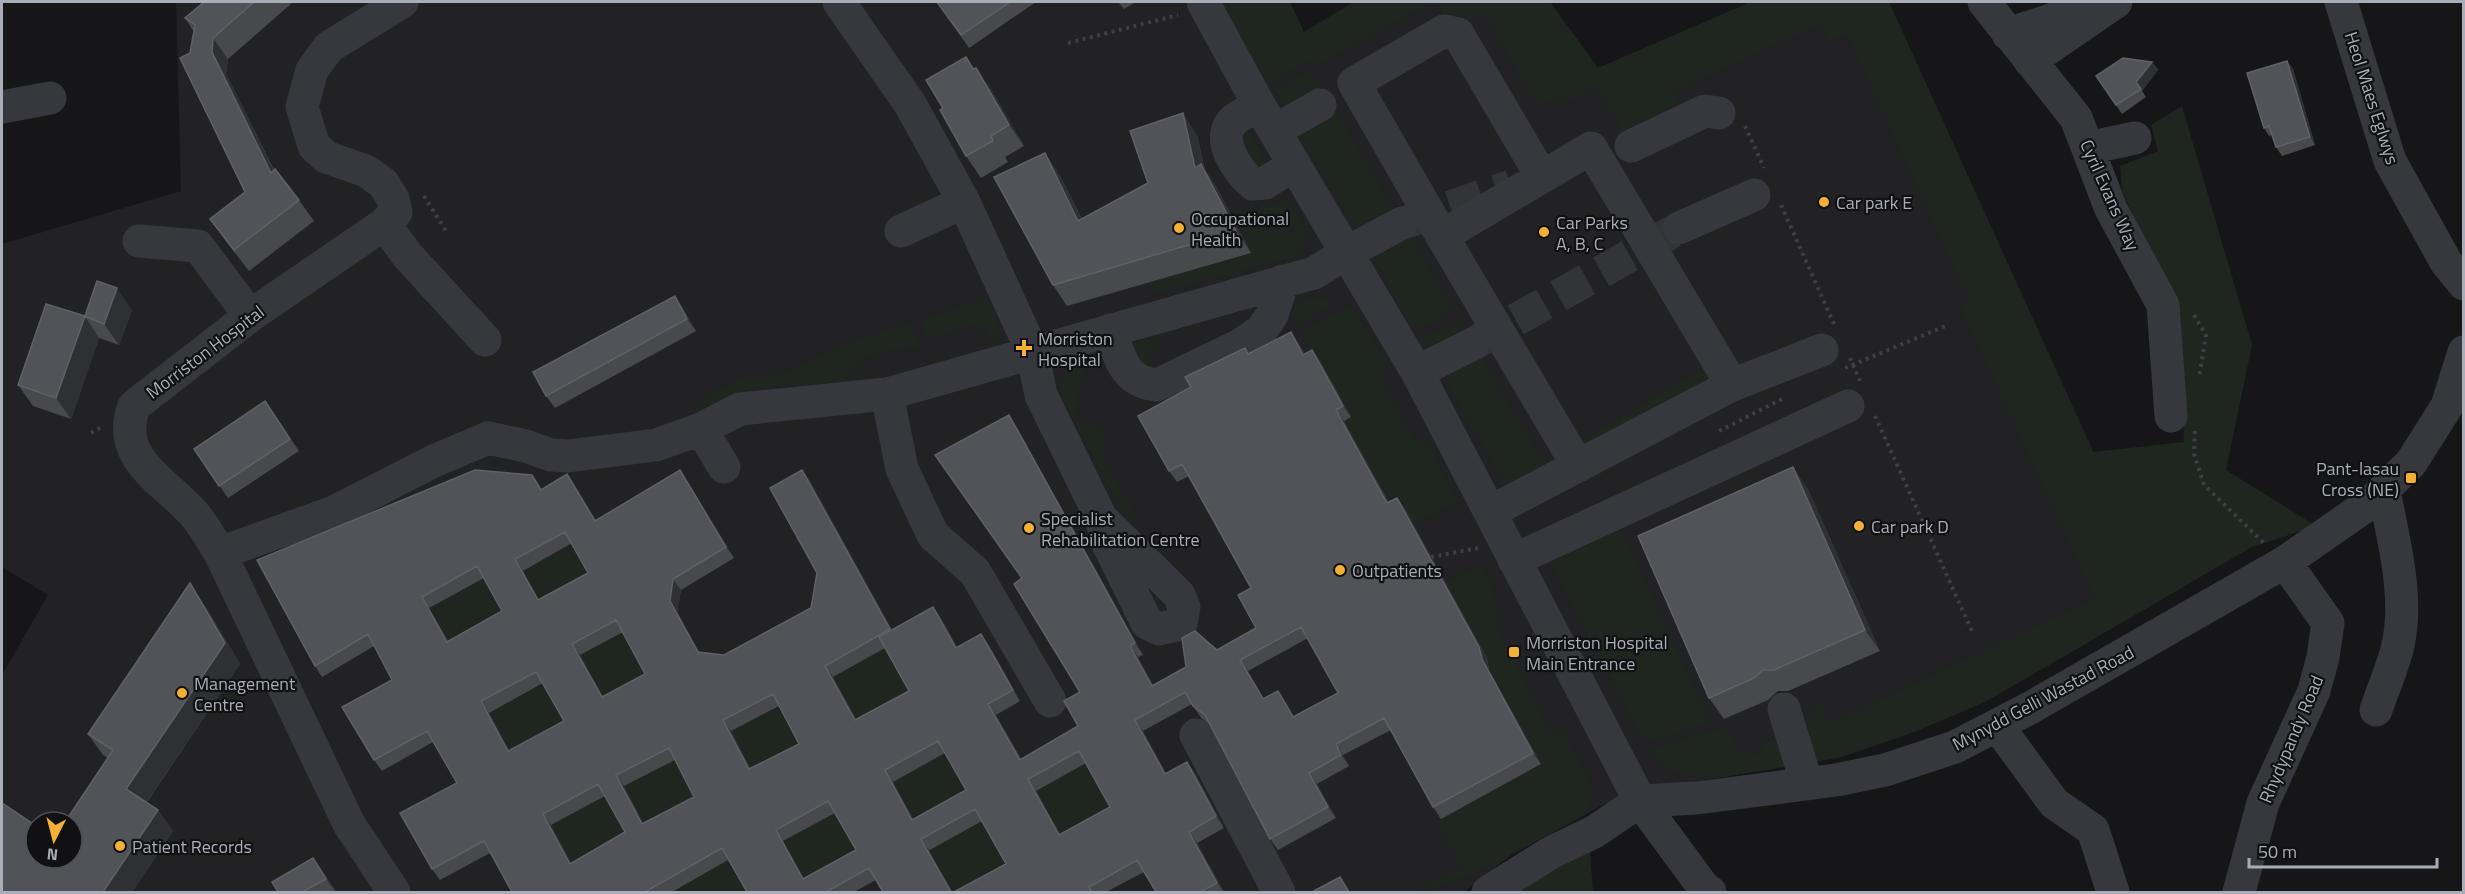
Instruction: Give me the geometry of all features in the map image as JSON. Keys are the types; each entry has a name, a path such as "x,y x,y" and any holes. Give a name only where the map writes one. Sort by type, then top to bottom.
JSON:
{"street":[{"path":"402,2 362,12 312,69 302,107 314,146 326,158 366,171 383,183 393,199 396,212 384,225 408,256 485,340"},
{"path":"839,2 910,104 964,202 1032,351 1041,395 1101,518"},
{"name":"Cyril Evans Way","path":"1984,2 2076,118 2111,209 2163,305 2183,418"},
{"path":"2008,34 2055,19 2081,2"},
{"path":"2030,61 2116,2"},
{"name":"Heol Maes Eglwys","path":"2341,2 2390,161 2446,262 2463,284"},
{"path":"1205,5 1266,118 1417,372 1640,801 1704,888 1710,892"},
{"path":"1542,177 1458,34 1444,31 1354,83 1578,466"},
{"path":"2,107 50,98"},
{"path":"1294,165 1265,183 1253,184 1243,176 1230,154 1227,136 1233,121 1266,118 1320,105"},
{"path":"1631,146 1705,111 1731,117"},
{"path":"2088,148 2135,138"},
{"path":"1442,236 1591,148 1732,385"},
{"path":"1679,228 1765,188"},
{"path":"901,231 964,202"},
{"path":"220,553 334,512 434,461 488,438 526,446 551,455 568,456 656,445 701,429 740,409 887,393 1314,273 1402,223"},
{"name":"Morriston Hospital","path":"384,225 250,316 134,406 129,420 131,446 138,460 195,516 220,553 349,824 394,892"},
{"path":"139,241 198,246 250,316"},
{"path":"1110,330 1121,361 1133,378 1157,386 1230,350 1261,331 1272,315 1283,281"},
{"path":"1417,372 1473,344"},
{"path":"1490,512 1732,385 1836,345"},
{"name":"Mynydd Gelli Wastad Road","path":"1640,801 1697,798 1807,784 1886,770 1955,747 1997,725 2285,562 2370,503 2411,464 2447,406 2463,352"},
{"path":"887,393 902,469 933,535 975,572 1050,701"},
{"path":"1514,560 1861,400"},
{"path":"701,429 724,468"},
{"path":"2376,710 2398,644 2401,605 2395,549 2384,490"},
{"name":"Rhydypandy Road","path":"2239,892 2263,803 2314,691 2323,657 2328,623 2285,562"},
{"path":"1784,709 1807,784"},
{"path":"1997,725 2055,803 2093,830 2113,892"},
{"path":"1196,735 1278,892"},
{"path":"1488,892 1552,852 1594,832 1640,801"}],"path":[{"path":"1068,43 1205,5"},
{"path":"1731,117 1836,345 1852,364 1861,400 1972,631"},
{"path":"423,195 446,231"},
{"path":"2193,315 2206,334 2198,387"},
{"path":"1852,364 1894,349 1948,325"},
{"path":"2183,418 2204,485 2285,562"}],"shaded area":[{"name":"Morriston Hospital","path":"176,2 1290,2 1304,32 1354,2 1550,2 1598,68 1751,2 1889,2 2161,600 1985,702 1909,734 1841,757 1695,782 1605,804 1511,855 1464,892 2,892 2,675 48,595 2,567 2,244 181,191"},
{"path":"1219,2 1290,2 1304,32 1354,2 1430,2 1317,66 1313,59 1270,83 1252,52 1244,57"},
{"path":"1437,2 1550,2 1598,68 1751,2 1889,2 2093,452 2184,442 2179,317 2122,191 2120,166 2158,151 2151,125 2182,106 2252,345 2226,470 2316,526 2252,547 1985,702 1909,734 1841,757 1810,763 1804,748 1811,708 1822,704 1831,723 2095,598 1966,320 1961,305 1969,301 1847,34 1829,41 1821,24 1674,91 1679,103 1622,131 1597,86 1565,104 1559,95 1538,107 1484,13 1474,18 1444,13"},
{"path":"1311,69 1324,92 1287,110 1275,90"},
{"path":"1333,107 1396,213 1356,230 1298,132"},
{"path":"1247,125 1269,170 1259,175 1235,132"},
{"path":"1289,200 1306,229 1303,249 1292,258 1154,294 1148,282 1251,253 1231,214"},
{"path":"1410,236 1453,309 1416,331 1375,261 1377,255"},
{"path":"988,298 999,330 993,344 991,345 985,327 978,330 976,324 926,340 920,320"},
{"path":"1306,299 1338,301 1298,325 1292,316 1294,306"},
{"path":"1347,306 1356,314 1387,362 1383,380 1414,440 1429,445 1457,502 1413,524 1395,515 1344,421 1350,417 1301,332"},
{"path":"1459,320 1464,327 1442,341 1430,344 1420,339 1435,331 1437,333"},
{"path":"912,322 920,348 887,350 870,355 842,382 775,386 736,394 701,410 698,404 738,378 784,373 856,339"},
{"path":"1157,337 1159,345 1146,354 1160,379 1154,378 1129,346"},
{"path":"1085,358 1074,420 1099,427 1105,434 1105,449 1101,454 1135,514 1125,513 1121,509 1064,403 1062,388 1065,376 1073,365"},
{"path":"1482,358 1543,462 1559,453 1561,457 1508,484 1502,480 1447,382 1451,374"},
{"path":"1706,367 1713,379 1592,454 1584,439"},
{"path":"1615,525 1622,530 1710,723 1644,743 1545,552"},
{"path":"573,543 596,584 546,612 523,571"},
{"path":"1482,564 1493,590 1499,627 1505,644 1552,735 1562,729 1591,784 1591,802 1581,816 1477,873 1421,892 1413,892 1462,868 1436,821 1541,764 1489,670 1487,658 1446,583"},
{"path":"485,577 510,623 455,653 429,608"},
{"path":"624,632 653,685 609,708 580,655"},
{"path":"885,648 917,702 863,731 833,677"},
{"path":"544,683 571,732 516,762 489,713"},
{"path":"781,705 806,755 757,781 731,731"},
{"path":"1729,726 1739,752 1760,755 1763,744 1779,740 1789,766 1733,775 1690,776 1670,769 1648,750"},
{"path":"946,752 973,801 920,831 893,782"},
{"path":"677,759 702,808 649,835 624,786"},
{"path":"1087,762 1118,818 1066,846 1036,791"},
{"path":"606,795 633,844 578,875 551,825"},
{"path":"836,812 864,862 811,890 783,841"},
{"path":"983,820 1013,875 982,892 953,892 929,850"},
{"path":"1590,851 1593,892 1519,892 1548,871"},
{"path":"729,859 748,892 681,892 679,888"}],"building":[{"path":"204,2 254,2 213,38 212,52 271,173 275,169 299,200 234,250 210,219 245,192 180,58 190,53 195,25 185,18"},
{"path":"937,2 1010,2 961,35"},
{"path":"966,57 973,69 976,68 1009,125 991,136 993,141 966,156 940,110 943,108 926,80"},
{"path":"2123,58 2152,62 2136,82 2141,89 2116,105 2096,76"},
{"path":"2287,61 2310,137 2276,147 2269,126 2264,128 2247,73"},
{"name":"Occupational Health","path":"1183,113 1195,168 1201,164 1236,231 1053,285 994,177 1045,153 1078,221 1148,183 1130,131"},
{"path":"97,281 117,288 104,324 85,316"},
{"path":"675,296 687,319 546,396 533,372"},
{"path":"46,304 85,316 56,398 18,385"},
{"path":"1291,332 1303,355 1312,350 1343,406 1336,410 1387,503 1397,498 1479,647 1482,659 1533,753 1433,807 1384,718 1336,744 1341,755 1309,773 1328,807 1270,839 1205,715 1193,706 1185,692 1135,720 1165,774 1187,762 1216,816 1189,832 1217,883 1200,892 1156,892 1137,860 1089,887 1092,892 954,892 1006,864 975,809 921,839 951,892 883,892 869,868 826,892 747,892 722,848 645,892 512,892 484,841 432,869 400,813 457,783 427,731 374,760 342,707 392,680 368,634 315,666 257,560 475,470 532,475 541,490 567,474 595,521 680,470 726,547 673,579 670,601 698,652 724,655 811,608 817,573 770,488 802,470 890,629 825,666 855,720 909,691 879,637 933,607 956,648 981,634 1013,690 988,704 1020,760 1078,726 1064,701 1080,692 1014,584 1022,578 935,455 1009,415 1135,643 1130,646 1152,686 1186,667 1182,638 1195,631 1217,650 1256,628 1238,595 1251,588 1182,464 1169,471 1138,416 1191,387 1185,377 1245,348 1248,354","holes":["565,532 588,573 538,600 515,559","477,566 502,611 447,642 422,597","616,620 645,674 602,697 572,644","1301,627 1338,693 1293,717 1278,691 1263,699 1240,660","536,672 564,721 508,751 481,701","773,694 799,744 749,769 723,720","938,741 966,790 912,820 885,770","669,748 694,797 642,824 616,775","1079,751 1110,807 1059,835 1028,779","598,784 625,832 570,864 543,814","828,801 856,850 803,879 776,830"]},
{"path":"265,401 290,439 219,486 194,449"},
{"path":"1793,467 1865,630 1774,670 1763,670 1754,678 1709,698 1638,536"},
{"path":"190,583 225,643 126,789 158,810 103,892 2,892 2,803 24,818 24,870 84,870 84,810 73,810 113,750 88,734"},
{"path":"313,858 326,879 302,892 278,892 272,882"},
{"path":"1340,877 1349,892 1312,892"}],"tunnel":[{"path":"1404,223 1511,186"},
{"path":"1473,344 1679,228"}],"place":[{"name":"Car park E","path":"1824,202"},
{"name":"Occupational Health","path":"1179,228"},
{"name":"Car Parks A, B, C","path":"1544,232"},
{"name":"Morriston Hospital","path":"1024,348"},
{"name":"Pant-lasau Cross (NE)","path":"2411,478"},
{"name":"Car park D","path":"1859,526"},
{"name":"Specialist Rehabilitation Centre","path":"1029,528"},
{"name":"Outpatients","path":"1340,570"},
{"name":"Morriston Hospital Main Entrance","path":"1514,652"},
{"name":"Management Centre","path":"182,693"},
{"name":"Patient Records","path":"120,846"}]}
